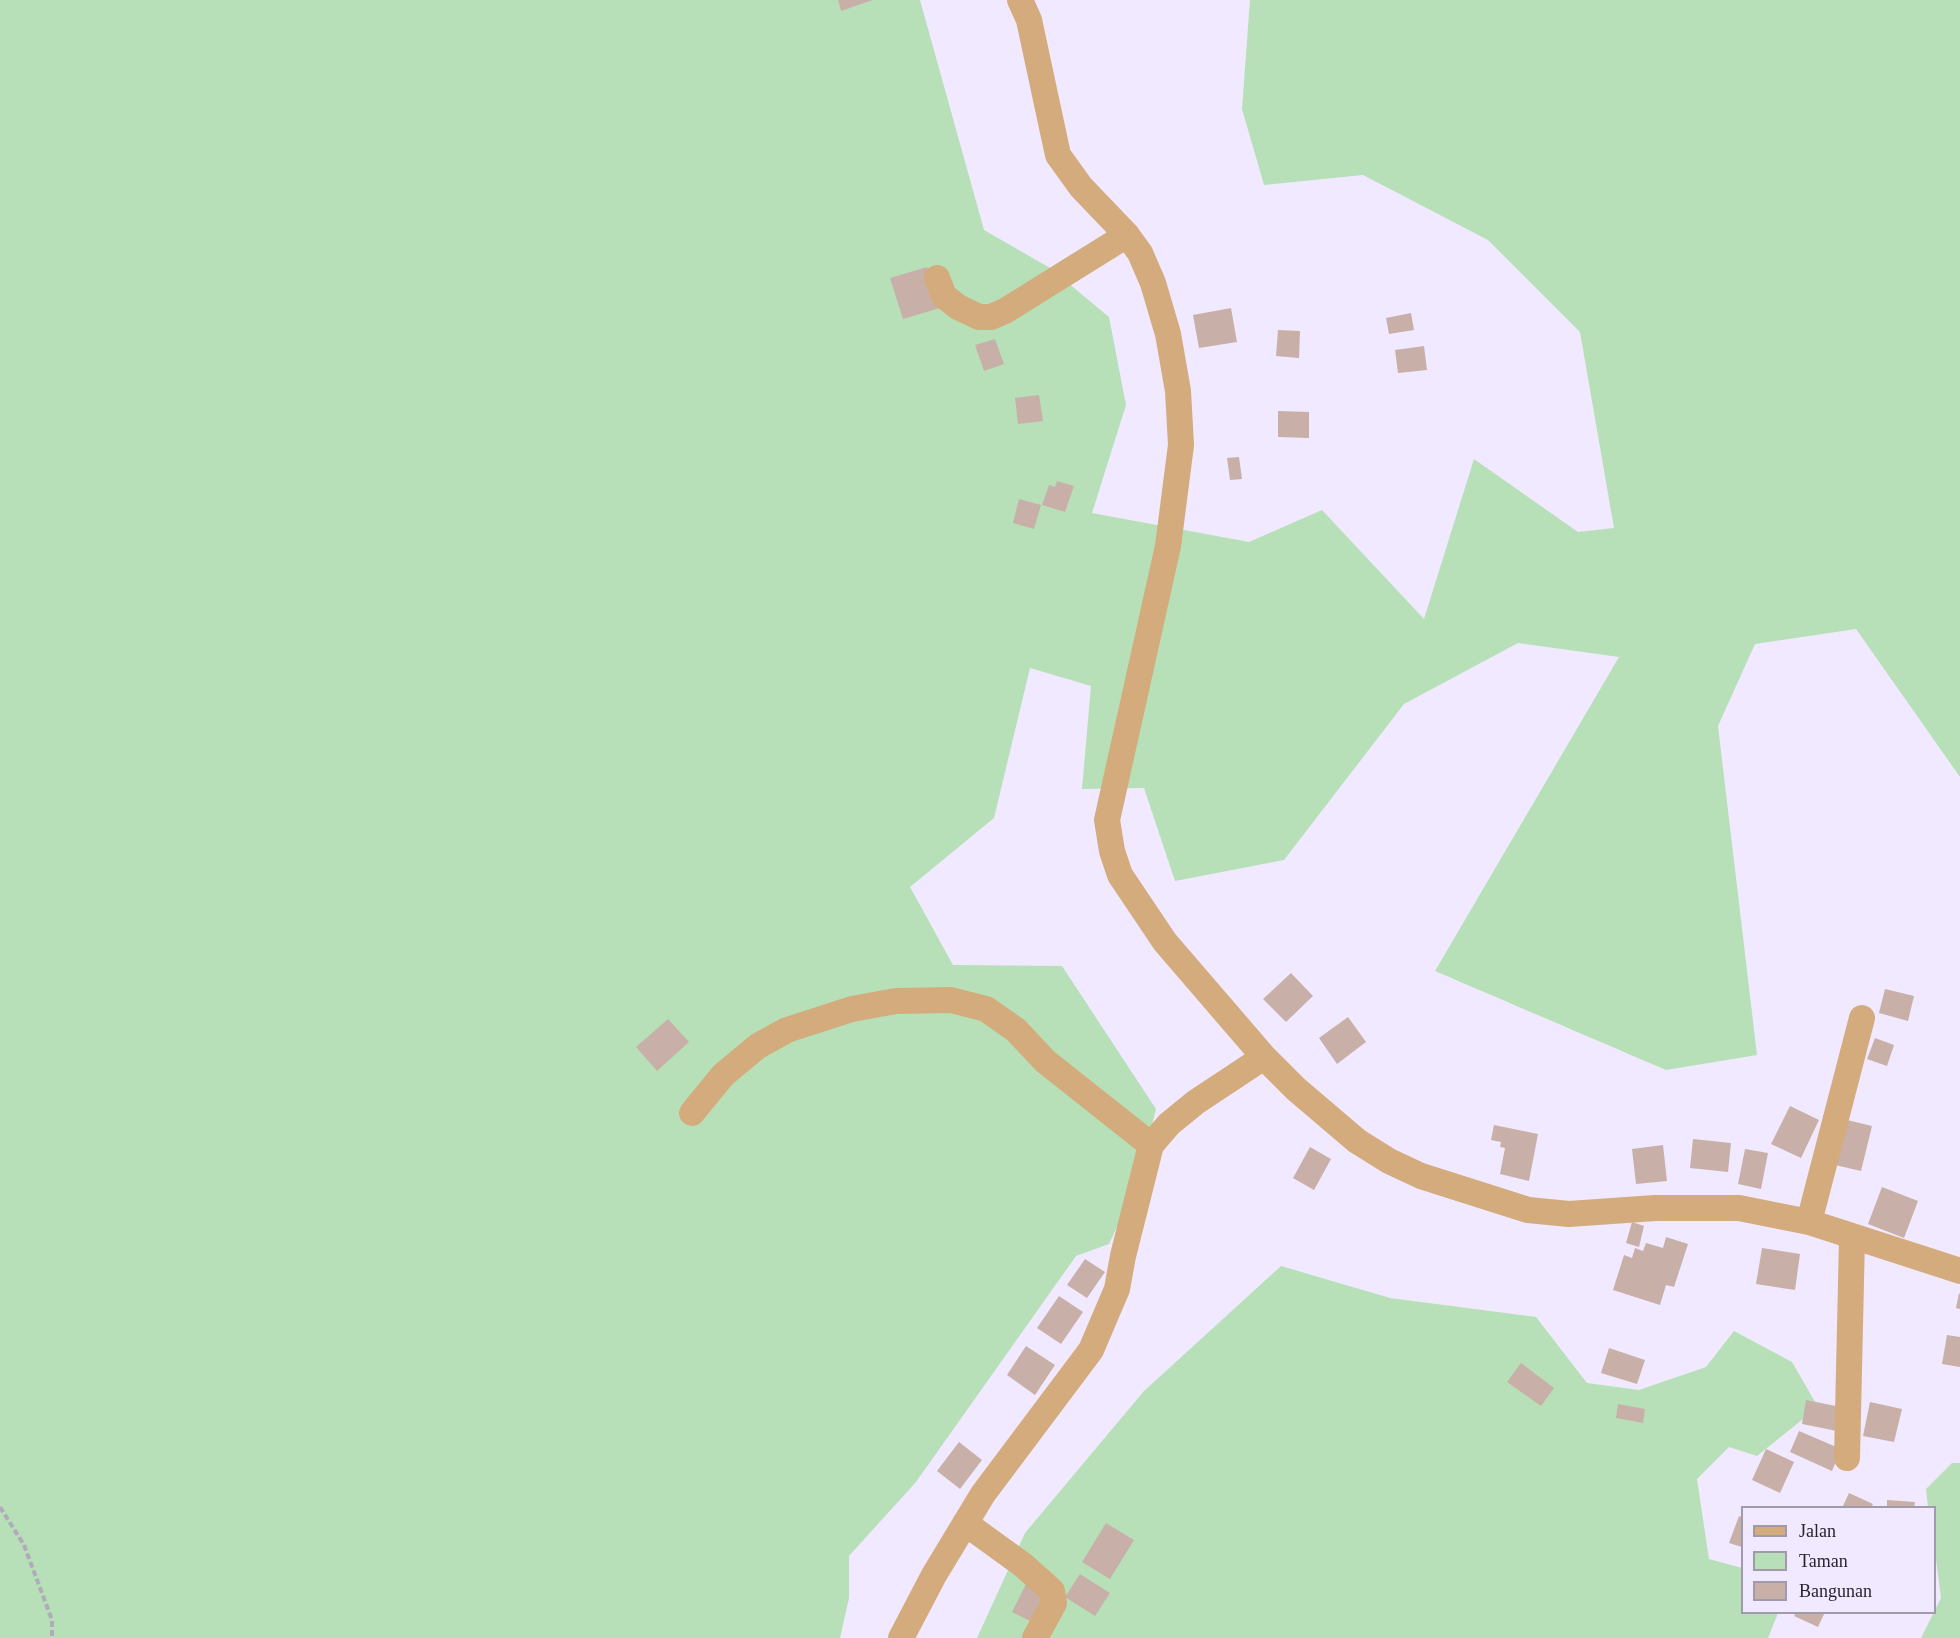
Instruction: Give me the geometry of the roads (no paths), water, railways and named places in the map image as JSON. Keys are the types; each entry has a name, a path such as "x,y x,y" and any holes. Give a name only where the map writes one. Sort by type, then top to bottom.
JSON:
{"street":[{"path":"1020,0 1029,20 1058,155 1081,188 1127,235 1140,254 1153,283 1168,334 1179,391 1181,445 1168,546 1107,820 1112,850 1120,875 1165,942 1264,1057 1323,1114 1389,1161 1421,1176 1528,1210 1569,1214 1655,1208 1739,1208 1809,1222 1852,1238 1960,1271"},
{"path":"937,279 944,296 958,307 979,317 991,317 1005,311 1127,235"},
{"path":"692,1113 723,1075 758,1046 787,1030 852,1009 896,1001 951,1000 987,1010 1016,1030 1045,1061 1151,1145"},
{"path":"1809,1222 1862,1017"},
{"path":"902,1638 965,1523 990,1485 1091,1350 1117,1289 1151,1145 1169,1124 1196,1102 1264,1057"},
{"path":"1847,1458 1852,1238"},
{"path":"965,1523 1023,1565 1052,1591 1054,1603 1035,1638"}]}
